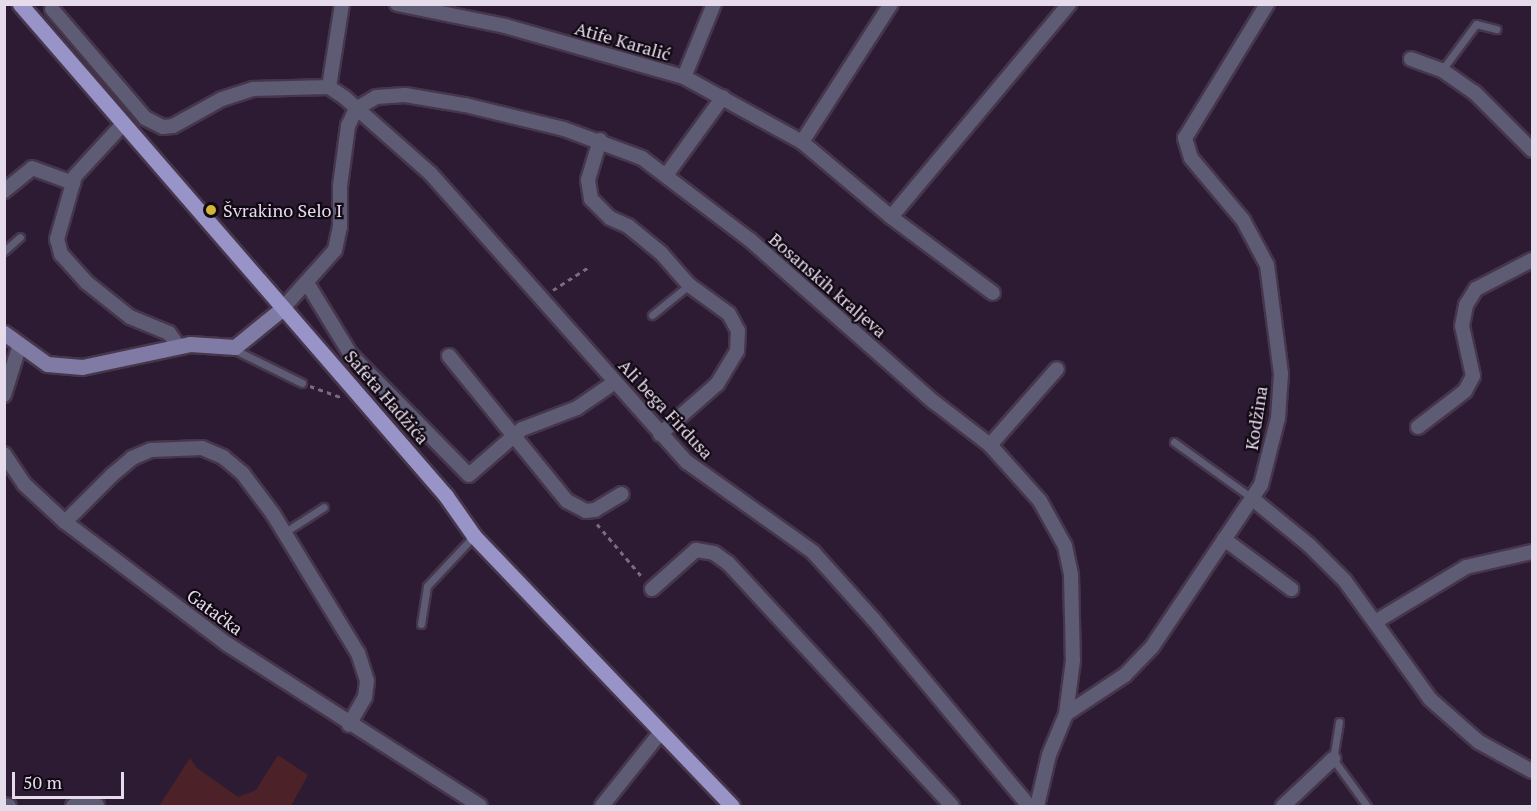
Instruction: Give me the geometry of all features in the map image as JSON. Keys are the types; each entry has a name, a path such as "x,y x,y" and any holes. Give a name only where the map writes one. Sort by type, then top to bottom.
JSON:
{"main road":[{"name":"Safeta Hadžića","path":"20,4 455,506 474,536 732,807"},
{"path":"4,333 47,364 63,368 115,362 178,346 231,348 283,308"}],"street":[{"path":"52,9 145,117 163,127 173,126 222,99 253,90 329,87 342,4"},
{"name":"Atife Karalić","path":"396,4 422,6 505,26 684,77 802,142 891,217 993,293"},
{"path":"684,77 714,4"},
{"path":"802,142 891,4"},
{"path":"891,217 1069,4"},
{"name":"Kodžina","path":"1066,714 1125,675 1152,647 1224,539 1254,500 1278,418 1281,374 1274,302 1267,265 1257,242 1243,220 1204,178 1191,158 1185,138 1267,4"},
{"path":"1411,59 1442,70 1474,92 1530,141"},
{"name":"Ali bega Firdusa","path":"329,87 430,173 687,462 737,501 813,552 874,620 1029,807"},
{"name":"Bosanskih kraljeva","path":"356,109 376,97 405,95 465,105 600,140 667,174 990,445 1040,501 1065,546 1075,605 1073,660 1066,714"},
{"path":"667,174 723,97"},
{"path":"283,308 307,283 338,241 344,153 348,126 356,109"},
{"path":"123,124 83,165 73,183 57,238 61,254 86,282 130,317 169,333 178,346"},
{"path":"600,140 588,180 591,199 610,218 628,226 661,253 689,285 729,314 738,331 737,351 705,398 660,434"},
{"path":"4,191 32,168 73,183"},
{"path":"1418,427 1465,391 1473,376 1462,326 1466,304 1476,289 1533,260"},
{"path":"307,283 351,355 469,475 514,435 577,408 615,382"},
{"path":"4,395 15,373 20,344"},
{"path":"449,356 567,501 586,511 599,509 622,494"},
{"path":"990,445 1057,369"},
{"path":"65,522 132,458 151,450 176,446 202,448 223,457 243,474 285,532 338,615 367,681 365,697 349,725"},
{"name":"Gatačka","path":"4,454 24,484 65,522 226,644 480,807"},
{"path":"1254,500 1331,566 1376,622 1430,699 1479,742 1533,771"},
{"path":"1224,539 1291,589"},
{"path":"652,589 696,550 714,554 728,563 952,807"},
{"path":"1376,622 1466,567 1533,552"},
{"path":"1037,807 1049,755 1066,714"},
{"path":"602,807 660,733"},
{"path":"1283,807 1333,759"},
{"path":"4,805 9,807"},
{"path":"73,807 97,805"}],"lane":[{"path":"1442,70 1476,24 1496,29"},
{"path":"4,251 20,237"},
{"path":"652,315 689,285"},
{"path":"231,348 302,383"},
{"path":"1174,442 1254,500"},
{"path":"285,532 324,507"},
{"path":"421,624 427,586 474,536"},
{"path":"1338,722 1333,759 1367,807"}],"path":[{"path":"540,299 589,267"},
{"path":"302,383 342,398"},
{"path":"586,511 652,589"}],"shaded area":[{"path":"278,755 308,775 291,806 159,806 190,758 197,768 238,797 256,790"}],"place":[{"name":"Švrakino Selo I","path":"211,210"}]}
